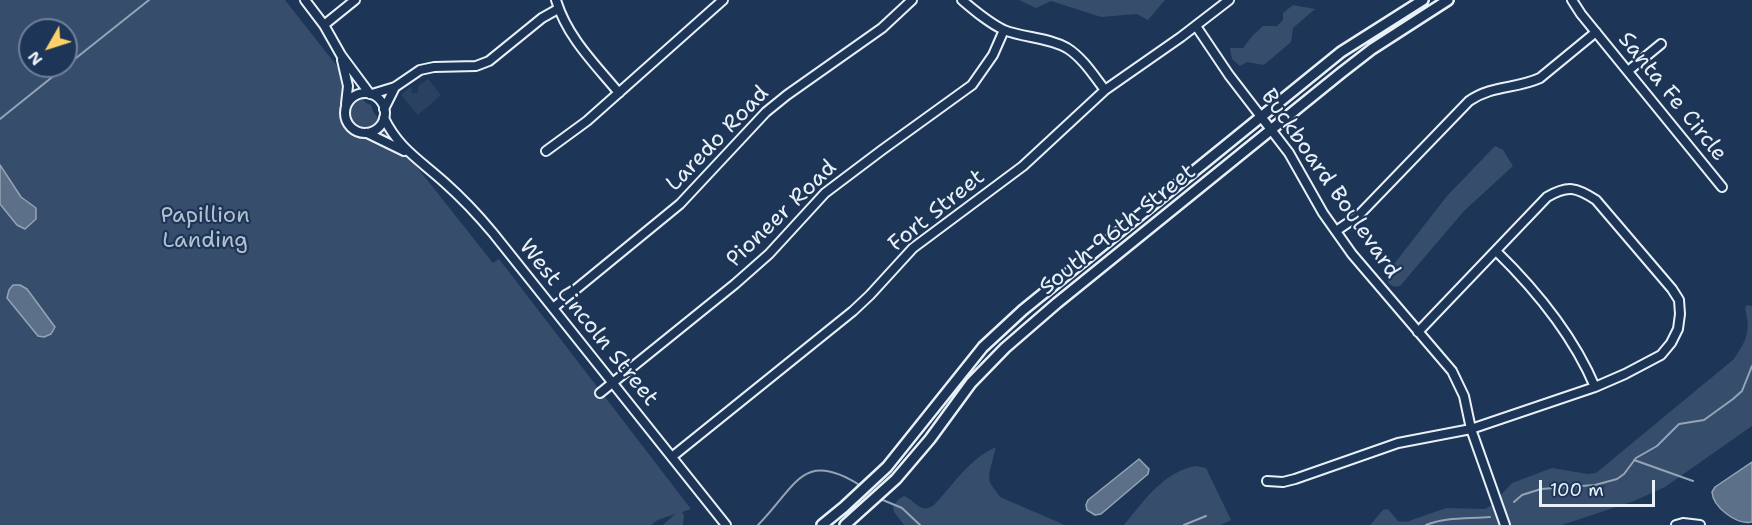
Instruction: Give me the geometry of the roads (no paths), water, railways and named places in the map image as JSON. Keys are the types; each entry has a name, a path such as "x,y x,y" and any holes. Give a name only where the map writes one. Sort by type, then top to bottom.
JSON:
{"main road":[{"name":"South 96th Street","path":"822,525 887,467 983,347 1023,310 1341,52 1423,0"},
{"name":"South 96th Street","path":"845,525 896,478 930,439 971,383 1005,348 1057,303 1364,55 1448,0"}],"street":[{"path":"305,0 324,25 341,55 371,94 380,100 384,108 384,118 380,127 367,134 350,127 345,119 348,86 341,55"},
{"path":"324,25 355,0"},
{"path":"556,0 568,30 619,93"},
{"path":"546,151 587,121 723,0"},
{"name":"Laredo Road","path":"553,308 680,204 766,112 882,28 912,0"},
{"path":"962,0 977,14 1005,30 1052,42 1068,49 1084,63 1105,90"},
{"name":"Fort Street","path":"673,456 853,311 913,248 1023,165 1105,90 1229,0"},
{"name":"Santa Fe Circle","path":"1572,0 1722,187"},
{"path":"345,105 357,94 371,94 395,87 420,70 434,67 476,66 489,61 542,18 558,9"},
{"name":"Buckboard Boulevard","path":"1196,26 1289,153 1310,191 1352,254 1460,382 1471,429 1505,525"},
{"name":"Pioneer Road","path":"600,393 761,261 825,193 972,85 993,56 1005,30"},
{"path":"1336,231 1358,216 1469,101 1490,90 1532,82 1540,78 1596,32"},
{"path":"1628,71 1661,44"},
{"path":"384,108 395,87"},
{"name":"West Lincoln Street","path":"384,118 393,136 410,154 442,180 476,213 726,525"},
{"name":"West Lincoln Street","path":"367,134 410,154"},
{"path":"1267,481 1283,482 1398,443 1471,429 1595,387 1625,374 1661,355 1671,343 1678,328 1679,300 1596,200 1581,190 1562,189 1547,197 1418,332"},
{"path":"1496,251 1566,332 1584,361 1595,387"},
{"path":"1676,525 1683,523 1700,525"}],"waterway":[{"path":"78,56 149,0"},
{"path":"0,119 51,78"},
{"path":"1514,502 1522,495 1541,489 1595,485 1617,479 1624,474 1636,458 1657,446 1679,424 1704,420 1733,399 1742,391 1752,366"},
{"path":"1634,460 1693,481"},
{"path":"758,525 792,486 802,477 813,472 825,471 841,475 861,486"},
{"path":"878,498 902,508 920,525"},
{"path":"1184,525 1206,516"},
{"path":"1426,525 1449,519 1490,517"}],"park label":[{"name":"Papillion Landing","path":"205,228"}]}
